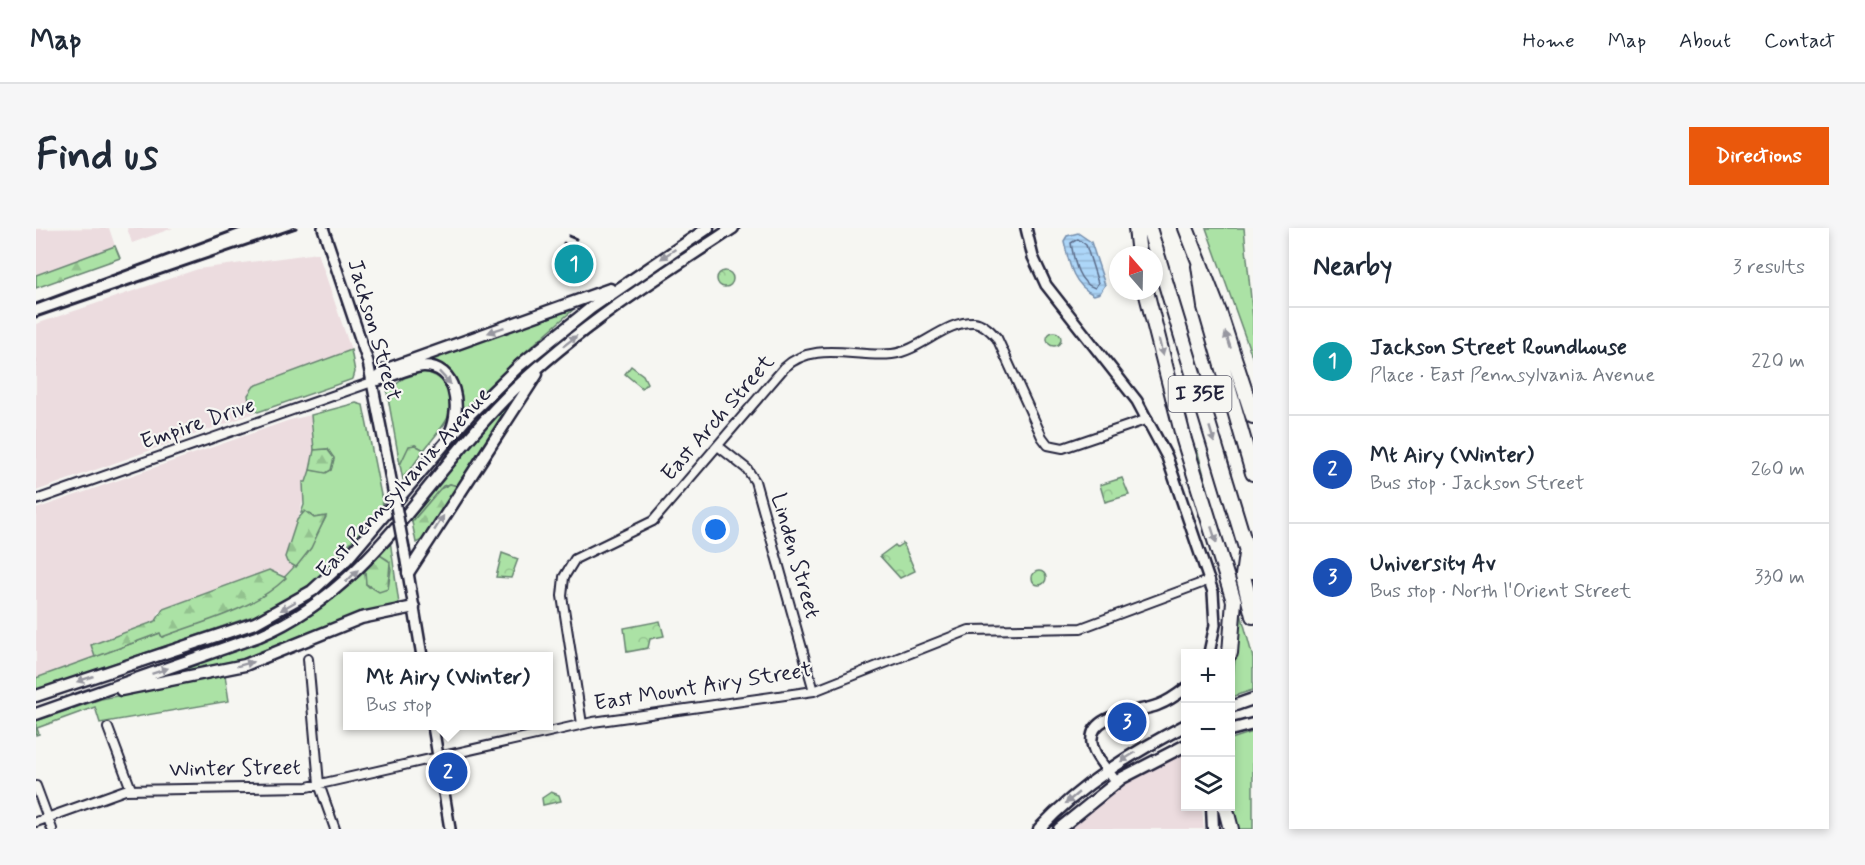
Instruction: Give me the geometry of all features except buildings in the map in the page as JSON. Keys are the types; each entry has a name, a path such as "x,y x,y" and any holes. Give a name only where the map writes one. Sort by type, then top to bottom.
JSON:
{"highway":[{"path":"1136,228 1138,246"},
{"name":"I 35E","path":"1186,228 1219,312 1253,416"},
{"name":"I 35E","path":"1150,233 1253,571"},
{"path":"1199,266 1205,307 1253,472"},
{"path":"1148,300 1184,440 1234,601 1230,649"},
{"path":"1247,549 1243,576 1253,616"},
{"path":"1226,811 1231,829"}],"main road":[{"name":"East Pennsylvania Avenue","path":"36,696 255,623 298,600 324,581 347,559 443,444 520,365 553,336 630,280 708,228"},
{"name":"East Pennsylvania Avenue","path":"36,714 266,633 290,622 331,595 366,561 495,408 546,361 600,318 733,228"},
{"path":"372,382 387,369 593,296 630,280"},
{"path":"408,573 546,361"},
{"path":"372,382 422,366 441,371 453,388 457,413 443,444"},
{"path":"85,697 244,665 361,618 414,607"},
{"path":"1235,705 1253,699"},
{"path":"1235,729 1253,724"},
{"path":"1039,829 1075,795 1108,770 1181,727"},
{"path":"1059,829 1116,782 1181,747"},
{"path":"1212,811 1213,829"}],"street":[{"name":"Jackson Street","path":"323,228 368,362 421,652"},
{"path":"1026,228 1034,257 1046,285 1137,401 1167,457 1210,580 1216,614 1210,649"},
{"name":"East Arch Street","path":"582,724 562,596 564,577 575,559 653,521 784,368 796,358 818,352 892,354 959,325 974,322 985,326 997,338 1048,445 1063,448 1148,419"},
{"name":"Empire Drive","path":"36,500 372,382"},
{"name":"Linden Street","path":"718,446 747,469 755,481 814,691"},
{"name":"East Mount Airy Street","path":"438,756 582,724 814,691 969,630 1081,628 1210,580"},
{"path":"308,659 319,784 335,829"},
{"path":"1116,782 1096,754 1092,742 1097,725 1107,719 1159,705 1181,691"},
{"path":"108,728 131,789"},
{"path":"434,730 450,829"},
{"name":"Winter Street","path":"36,822 131,789 308,787 438,756"},
{"path":"36,786 52,829"}],"shaded area":[{"path":"109,228 115,246 36,275 36,229"},
{"path":"127,228 173,228 132,243"},
{"path":"318,253 351,350 254,386 248,405 258,412 36,491 36,324 198,269"},
{"path":"311,415 315,455 287,562 296,567 286,578 278,572 159,612 156,621 91,645 95,657 36,678 36,509 290,420"},
{"path":"1181,753 1181,811 1202,811 1204,829 1067,829 1111,792 1142,772"}],"green space":[{"path":"1206,228 1244,228 1253,319 1253,359"},
{"path":"115,246 120,258 36,288 36,275"},
{"path":"722,271 728,271 733,279 731,285 722,287 717,282 717,276"},
{"path":"574,309 463,411 459,386 452,375 422,361"},
{"path":"1051,332 1057,332 1061,339 1057,346 1051,346 1047,342 1047,336"},
{"path":"351,350 355,372 353,379 258,412 250,408 248,395 254,386"},
{"path":"631,366 643,375 647,383 642,388 625,374"},
{"path":"423,372 436,376 446,385 451,396 451,410 424,450 415,445 407,451 400,465 387,392 404,378"},
{"path":"514,396 457,486 450,484 443,486 412,522 411,515 481,431"},
{"path":"356,403 363,405 383,505 322,575 294,596 262,613 36,690 36,678 160,633 162,637 216,616 239,607 277,584 294,567 326,517 314,518 310,513 301,513 304,505 303,482 306,482 310,470 326,472 331,470 334,459 328,449 314,450 311,415"},
{"path":"415,445 424,450 403,480 400,465 409,446"},
{"path":"327,449 334,458 331,470 326,473 310,470 314,450"},
{"path":"1197,449 1253,658 1253,690 1235,696 1235,660 1239,622 1237,602 1193,450"},
{"path":"1122,478 1129,495 1105,502 1100,485"},
{"path":"450,484 457,486 424,539 416,543 412,522 440,489"},
{"path":"305,511 314,518 326,516 311,548 296,567 287,562 285,557 297,520"},
{"path":"390,540 399,604 356,614 248,658 174,673 280,633 331,601 365,571 366,584 369,587 388,589 391,569 388,560 378,554"},
{"path":"903,543 915,571 900,578 880,556 895,545 897,547"},
{"path":"502,553 518,559 511,578 496,577"},
{"path":"378,554 390,562 388,589 379,592 366,584 365,571"},
{"path":"269,570 286,578 273,589 243,607 162,637 160,633 95,657 91,645 156,621 163,609"},
{"path":"1039,571 1044,573 1046,578 1044,583 1039,585 1034,583 1032,578 1034,573"},
{"path":"660,621 664,636 650,639 648,648 627,652 624,628"},
{"path":"225,675 229,701 100,723 95,707 37,728 39,734 36,735 36,721 101,699"},
{"path":"1253,732 1253,829 1235,829 1231,811 1235,811 1235,738"},
{"path":"551,792 559,795 561,801 543,805 542,798"}],"water":[{"path":"1078,233 1091,242 1105,285 1100,293 1094,295 1076,279 1068,257 1064,241 1067,236"}],"railway":[{"path":"36,304 240,228"},
{"path":"36,317 296,228"},
{"path":"569,236 576,239"},
{"path":"564,243 569,248"}],"place":[{"name":"Jackson Street Roundhouse","path":"574,264"},
{"name":"University Av","path":"1127,722"},
{"name":"Mt Airy (Winter)","path":"448,772"}]}
